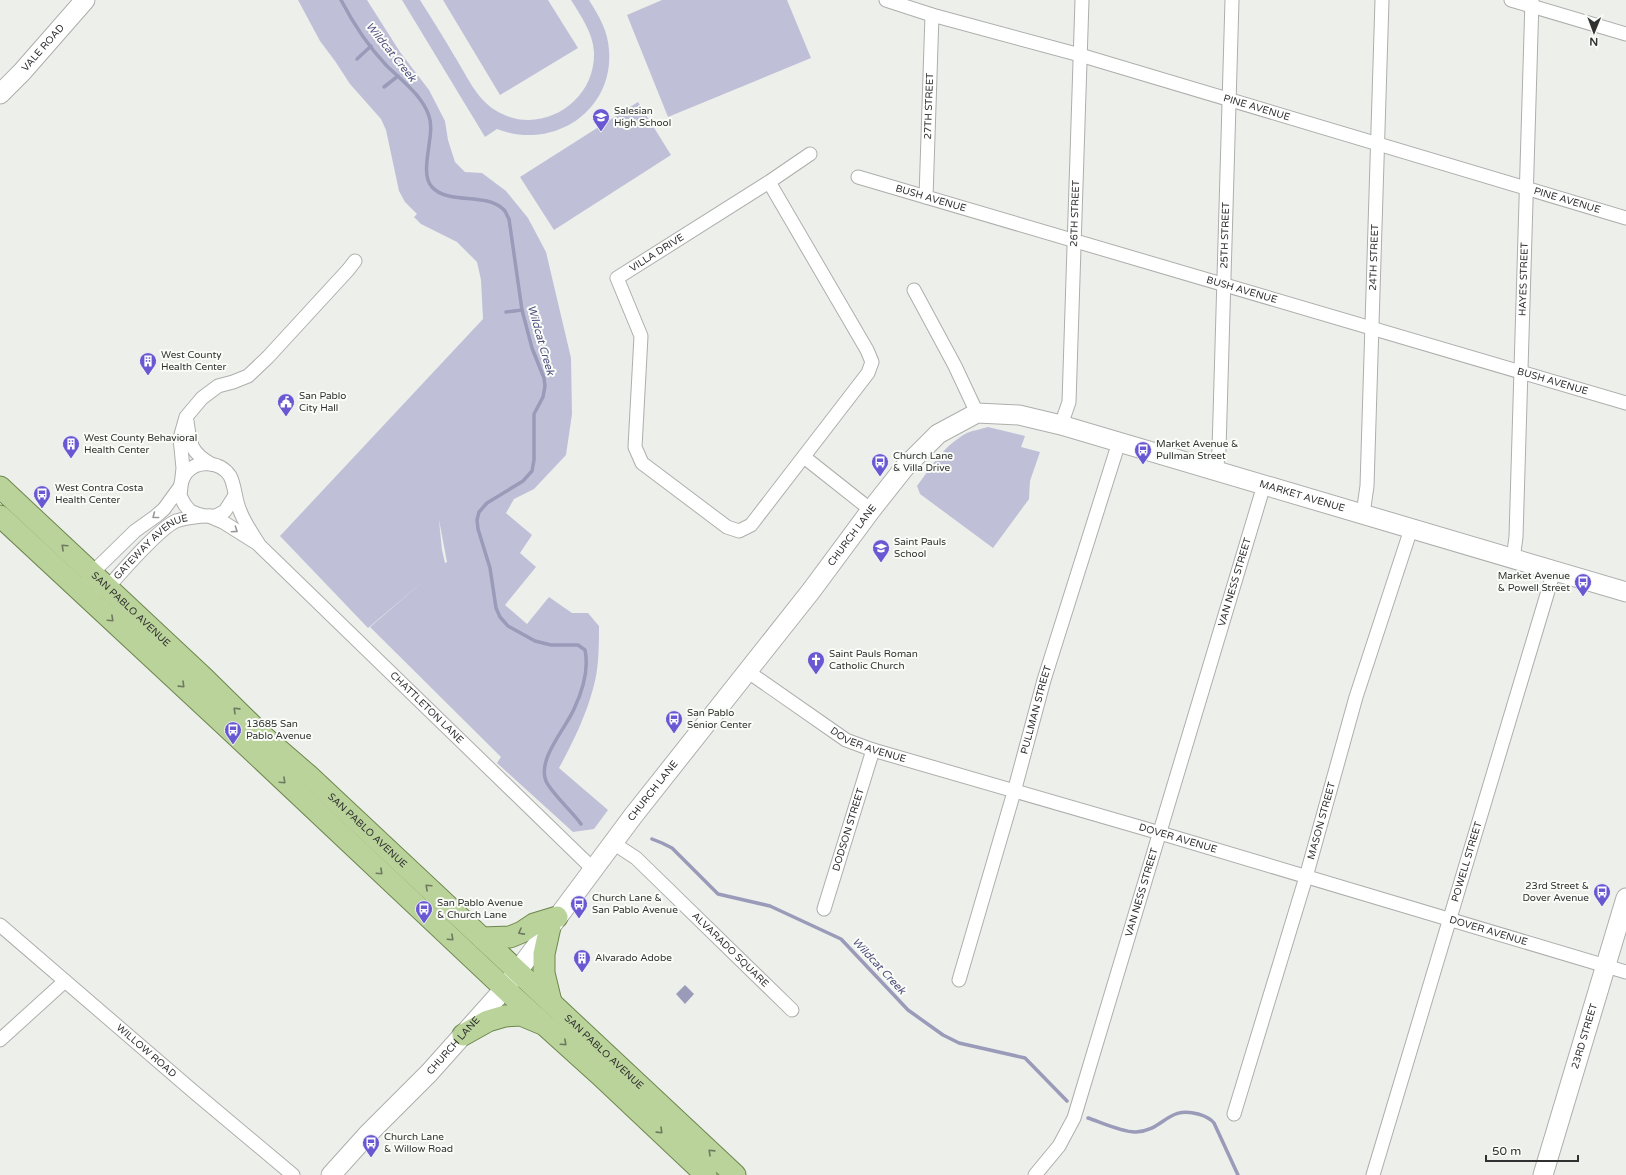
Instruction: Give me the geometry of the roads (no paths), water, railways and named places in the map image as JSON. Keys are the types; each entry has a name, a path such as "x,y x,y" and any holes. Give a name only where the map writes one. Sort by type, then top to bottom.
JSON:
{"main road":[{"name":"SAN PABLO AVENUE","path":"0,487 205,679 264,737 308,775 735,1175"},
{"name":"SAN PABLO AVENUE","path":"0,516 706,1175"},
{"path":"321,816 328,815 337,818 364,842 380,852 388,850"},
{"path":"482,938 510,937 522,932 534,924 554,922 544,954 544,973 551,1002"},
{"path":"463,1035 488,1021 505,1016 521,1015 543,1024"},
{"path":"601,1076 607,1075 618,1078 660,1114 666,1116 671,1114"}],"street":[{"name":"VALE ROAD","path":"0,94 22,72 86,0"},
{"name":"PINE AVENUE","path":"886,0 932,15 1080,55 1626,218"},
{"name":"26TH STREET","path":"1061,425 1068,402 1082,0"},
{"name":"25TH STREET","path":"1216,471 1219,450 1232,0"},
{"name":"24TH STREET","path":"1363,514 1367,486 1382,0"},
{"path":"1511,0 1532,3 1626,34"},
{"name":"HAYES STREET","path":"1513,559 1516,537 1532,3"},
{"name":"27TH STREET","path":"926,197 932,15"},
{"path":"769,182 810,154"},
{"name":"BUSH AVENUE","path":"858,176 1626,403"},
{"name":"VILLA DRIVE","path":"769,182 867,350 872,362 868,373 804,458 751,525 739,531 727,527 642,463 635,447 641,336 617,278 769,182"},
{"path":"82,593 92,573 135,531 164,509 181,485 187,472 193,467 202,464 211,464 219,466 226,471 233,486 234,497 225,511 216,516 207,516 190,510 180,496 181,485 183,468 180,438 186,417 202,398 218,386 248,376 268,357 355,261"},
{"path":"914,290 955,366 977,413"},
{"name":"MARKET AVENUE","path":"977,413 1019,415 1061,425 1626,592"},
{"name":"CHURCH LANE","path":"331,1175 367,1135 429,1073 505,988 593,869 747,671 812,591 871,510 905,467 938,434 977,413"},
{"path":"186,417 191,444 195,453 211,464"},
{"name":"PULLMAN STREET","path":"959,980 1014,792 1044,680 1119,442"},
{"path":"804,458 871,510"},
{"name":"VAN NESS STREET","path":"1035,1175 1059,1146 1074,1118 1083,1091 1264,485"},
{"name":"CHATTLETON LANE","path":"234,497 240,512 260,546"},
{"name":"CHATTLETON LANE","path":"207,516 223,522 260,546 593,869"},
{"name":"GATEWAY AVENUE","path":"82,593 107,588 159,534 176,521 207,516"},
{"name":"MASON STREET","path":"1234,1114 1306,877 1356,697 1411,529"},
{"name":"POWELL STREET","path":"1373,1175 1554,571"},
{"name":"DOVER AVENUE","path":"747,671 846,740 873,750 1160,833 1626,972"},
{"name":"DODSON STREET","path":"824,909 873,750"},
{"name":"ALVARADO SQUARE","path":"613,843 636,858 792,1010"},
{"name":"23RD STREET","path":"1543,1175 1626,898"},
{"name":"WILLOW ROAD","path":"0,925 293,1175"},
{"path":"0,1040 65,981"}],"waterway":[{"name":"Wildcat Creek","path":"341,0 356,26 373,50 416,95 426,108 431,124 427,172 428,180 432,187 447,196 477,199 495,204 506,212 509,219 522,310 532,348 544,378 545,386 543,397 534,414 534,460 532,471 523,481 487,503 479,512 477,520 478,529 490,568 496,608 500,617 508,626 535,641 551,645 578,645 585,650 586,665 580,695 570,717 549,754 545,763 544,772 549,786 581,824"},
{"path":"357,59 371,46"},
{"path":"384,87 398,76"},
{"path":"506,312 522,310"},
{"name":"Wildcat Creek","path":"652,839 672,848 718,894 770,906 841,939 908,1010 943,1035 959,1043 1025,1058 1067,1101"},
{"name":"Wildcat Creek","path":"1088,1118 1119,1129 1136,1132 1153,1128 1172,1115 1179,1113 1188,1112 1204,1116 1214,1123 1238,1175"}],"place":[{"name":"Salesian High School","path":"601,132"},
{"name":"West County Health Center","path":"148,376"},
{"name":"San Pablo City Hall","path":"286,417"},
{"name":"West County Behavioral Health Center","path":"71,459"},
{"name":"Market Avenue & Pullman Street","path":"1143,465"},
{"name":"Church Lane & Villa Drive","path":"880,477"},
{"name":"West Contra Costa Health Center","path":"42,509"},
{"name":"Saint Pauls School","path":"881,563"},
{"name":"Market Avenue & Powell Street","path":"1583,597"},
{"name":"Saint Pauls Roman Catholic Church","path":"816,675"},
{"name":"San Pablo Senior Center","path":"674,734"},
{"name":"13685 San Pablo Avenue","path":"233,745"},
{"name":"23rd Street & Dover Avenue","path":"1602,907"},
{"name":"Church Lane & San Pablo Avenue","path":"579,919"},
{"name":"San Pablo Avenue & Church Lane","path":"424,924"},
{"name":"Alvarado Adobe","path":"582,973"},
{"name":"Church Lane & Willow Road","path":"371,1158"}]}
